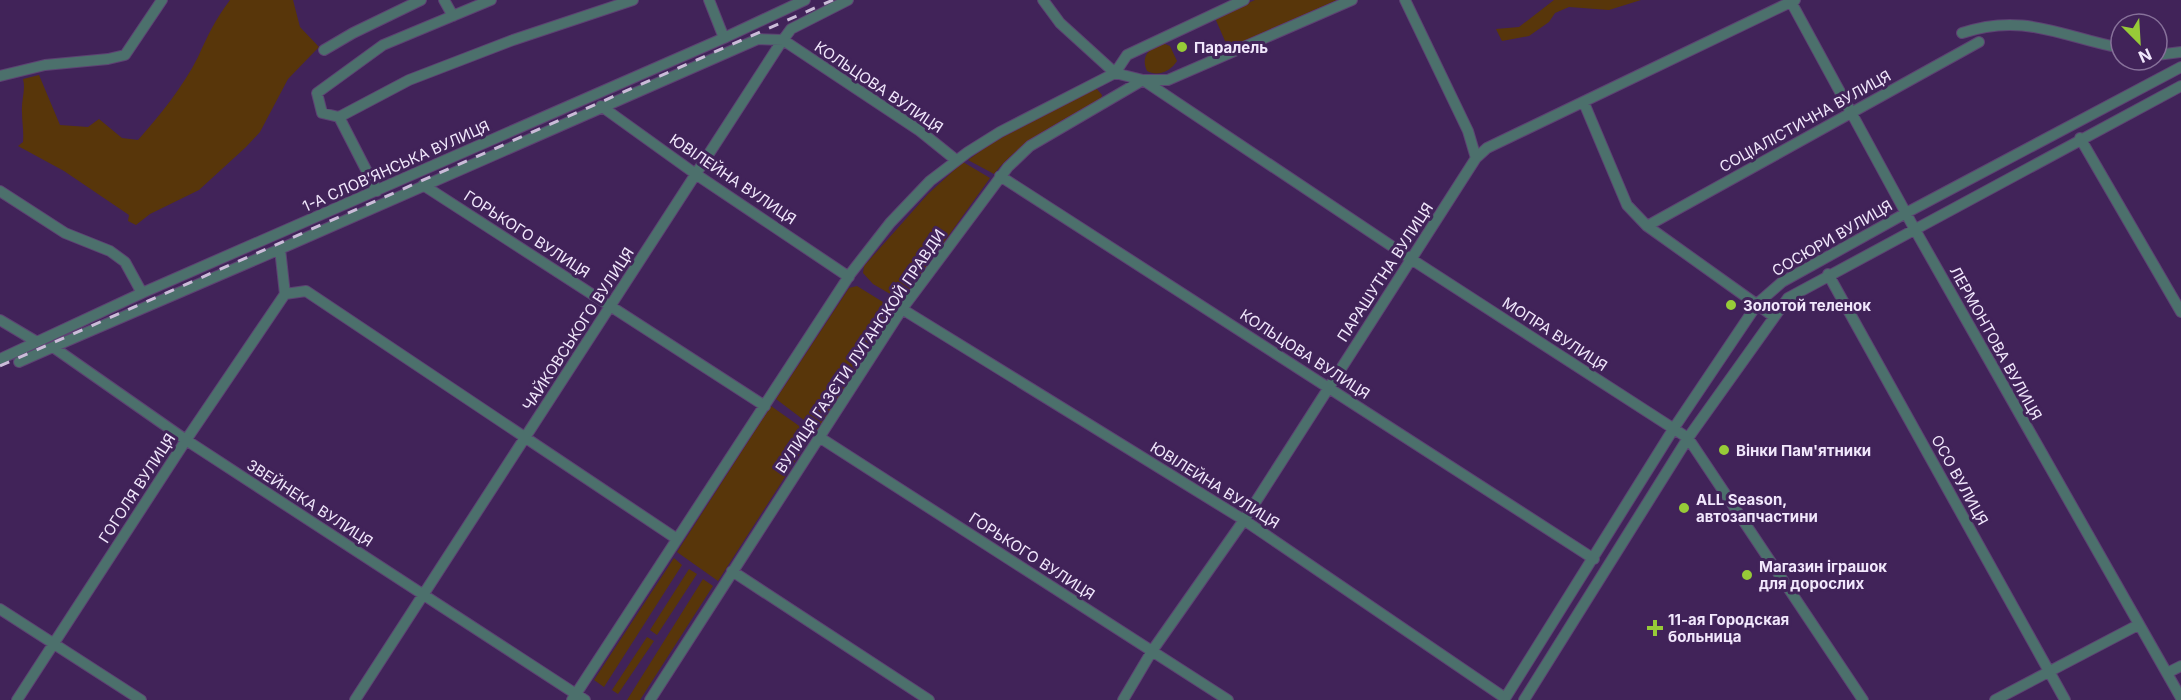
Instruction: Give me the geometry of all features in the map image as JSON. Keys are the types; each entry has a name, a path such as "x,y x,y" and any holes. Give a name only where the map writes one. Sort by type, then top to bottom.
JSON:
{"street":[{"path":"0,76 45,65 108,59 125,55 162,0"},
{"path":"324,50 352,33 421,0"},
{"path":"444,0 453,16"},
{"path":"490,0 383,45 317,93 322,113 339,117 409,80 513,40 633,0"},
{"path":"709,0 724,38"},
{"name":"1-А СЛОВ’ЯНСЬКА ВУЛИЦЯ","path":"0,359 142,293 724,38 805,0"},
{"name":"ЧАЙКОВСЬКОГО ВУЛИЦЯ","path":"355,700 783,40 791,29 848,0"},
{"path":"1043,0 1060,23 1115,73 1143,80"},
{"path":"578,698 677,539 849,277 890,223 930,181 956,160 1000,132 1115,73 1127,55 1244,0"},
{"name":"ВУЛИЦЯ ГАЗЄТИ ЛУГАНСКОЙ ПРАВДИ","path":"650,700 902,309 1000,176 1030,146 1143,80 1168,80 1352,0"},
{"path":"1405,0 1468,131 1476,158"},
{"name":"ПАРАШУТНА ВУЛИЦЯ","path":"1123,700 1152,651 1244,520 1476,158 1487,148 1792,1"},
{"name":"ЛЕРМОНТОВА ВУЛИЦЯ","path":"1792,1 1914,228 2181,698"},
{"path":"1962,33 1987,25 2037,26 2109,46"},
{"path":"19,362 758,39 783,40"},
{"name":"КОЛЬЦОВА ВУЛИЦЯ","path":"783,40 920,131 956,160"},
{"name":"СОЦІАЛІСТИЧНА ВУЛИЦЯ","path":"1647,226 1979,42"},
{"name":"СОСЮРИ ВУЛИЦЯ","path":"1524,700 1758,303 1782,282 2181,66"},
{"name":"МОПРА ВУЛИЦЯ","path":"1143,80 1411,259 1681,433 1863,700"},
{"name":"СОСЮРИ ВУЛИЦЯ","path":"1504,699 1594,559 1681,433 1788,298 1828,274 2080,138 2181,86"},
{"path":"1584,103 1627,205 1647,226 1758,303 1773,316"},
{"name":"ЮВІЛЕЙНА ВУЛИЦЯ","path":"601,106 697,175 849,277"},
{"path":"339,117 377,191"},
{"path":"2080,138 2181,312"},
{"name":"КОЛЬЦОВА ВУЛИЦЯ","path":"1000,176 1594,559"},
{"name":"ГОРЬКОГО ВУЛИЦЯ","path":"423,185 765,406"},
{"path":"0,191 64,233 110,252 125,262 142,293"},
{"path":"280,249 285,294 306,291 677,539"},
{"name":"ОСО ВУЛИЦЯ","path":"1828,274 2065,700"},
{"name":"ГОГОЛЯ ВУЛИЦЯ","path":"17,700 186,440 285,294"},
{"name":"ЮВІЛЕЙНА ВУЛИЦЯ","path":"902,309 1244,520 1504,699"},
{"path":"0,320 37,342"},
{"name":"ЗВЕЙНЕКА ВУЛИЦЯ","path":"53,347 186,440 578,698"},
{"name":"ГОРЬКОГО ВУЛИЦЯ","path":"819,437 1228,700"},
{"path":"732,571 929,700"},
{"path":"0,609 141,700"},
{"path":"1995,700 2138,625"},
{"path":"2167,673 2181,666"}],"shaded area":[{"path":"230,0 293,0 300,27 319,47 288,79 260,132 199,190 150,214 136,225 128,221 129,215 64,171 18,146 23,142 23,79 39,75 60,125 88,127 99,119 122,138 138,140 178,90"},
{"path":"1255,0 1337,0 1228,48 1215,18"},
{"path":"1554,0 1641,0 1609,10 1569,7 1555,13 1549,22 1529,36 1502,41 1496,29 1519,27"},
{"path":"1165,44 1170,46 1177,61 1164,72 1147,71 1145,60 1148,53 1155,47"},
{"path":"1096,88 1102,95 1101,99 1030,141 994,174 968,160 993,142"},
{"path":"963,162 990,178 906,295 897,298 873,284 863,273 864,266 928,194"},
{"path":"857,286 891,307 890,320 817,430 776,399 849,288"},
{"path":"771,406 812,435 718,581 677,552"},
{"path":"674,558 682,565 604,687 594,680"},
{"path":"689,569 697,574 657,635 650,630"},
{"path":"703,579 713,586 640,700 627,700"},
{"path":"647,637 654,641 618,694 612,690"}],"railway":[{"path":"0,366 833,0"}],"place":[{"name":"Паралель","path":"1182,47"},
{"name":"Золотой теленок","path":"1731,305"},
{"name":"Вінки Пам'ятники","path":"1724,450"},
{"name":"ALL Season, автозапчастини","path":"1684,508"},
{"name":"Магазин іграшок для дорослих","path":"1747,575"},
{"name":"11-ая Городская больница","path":"1655,628"}]}
